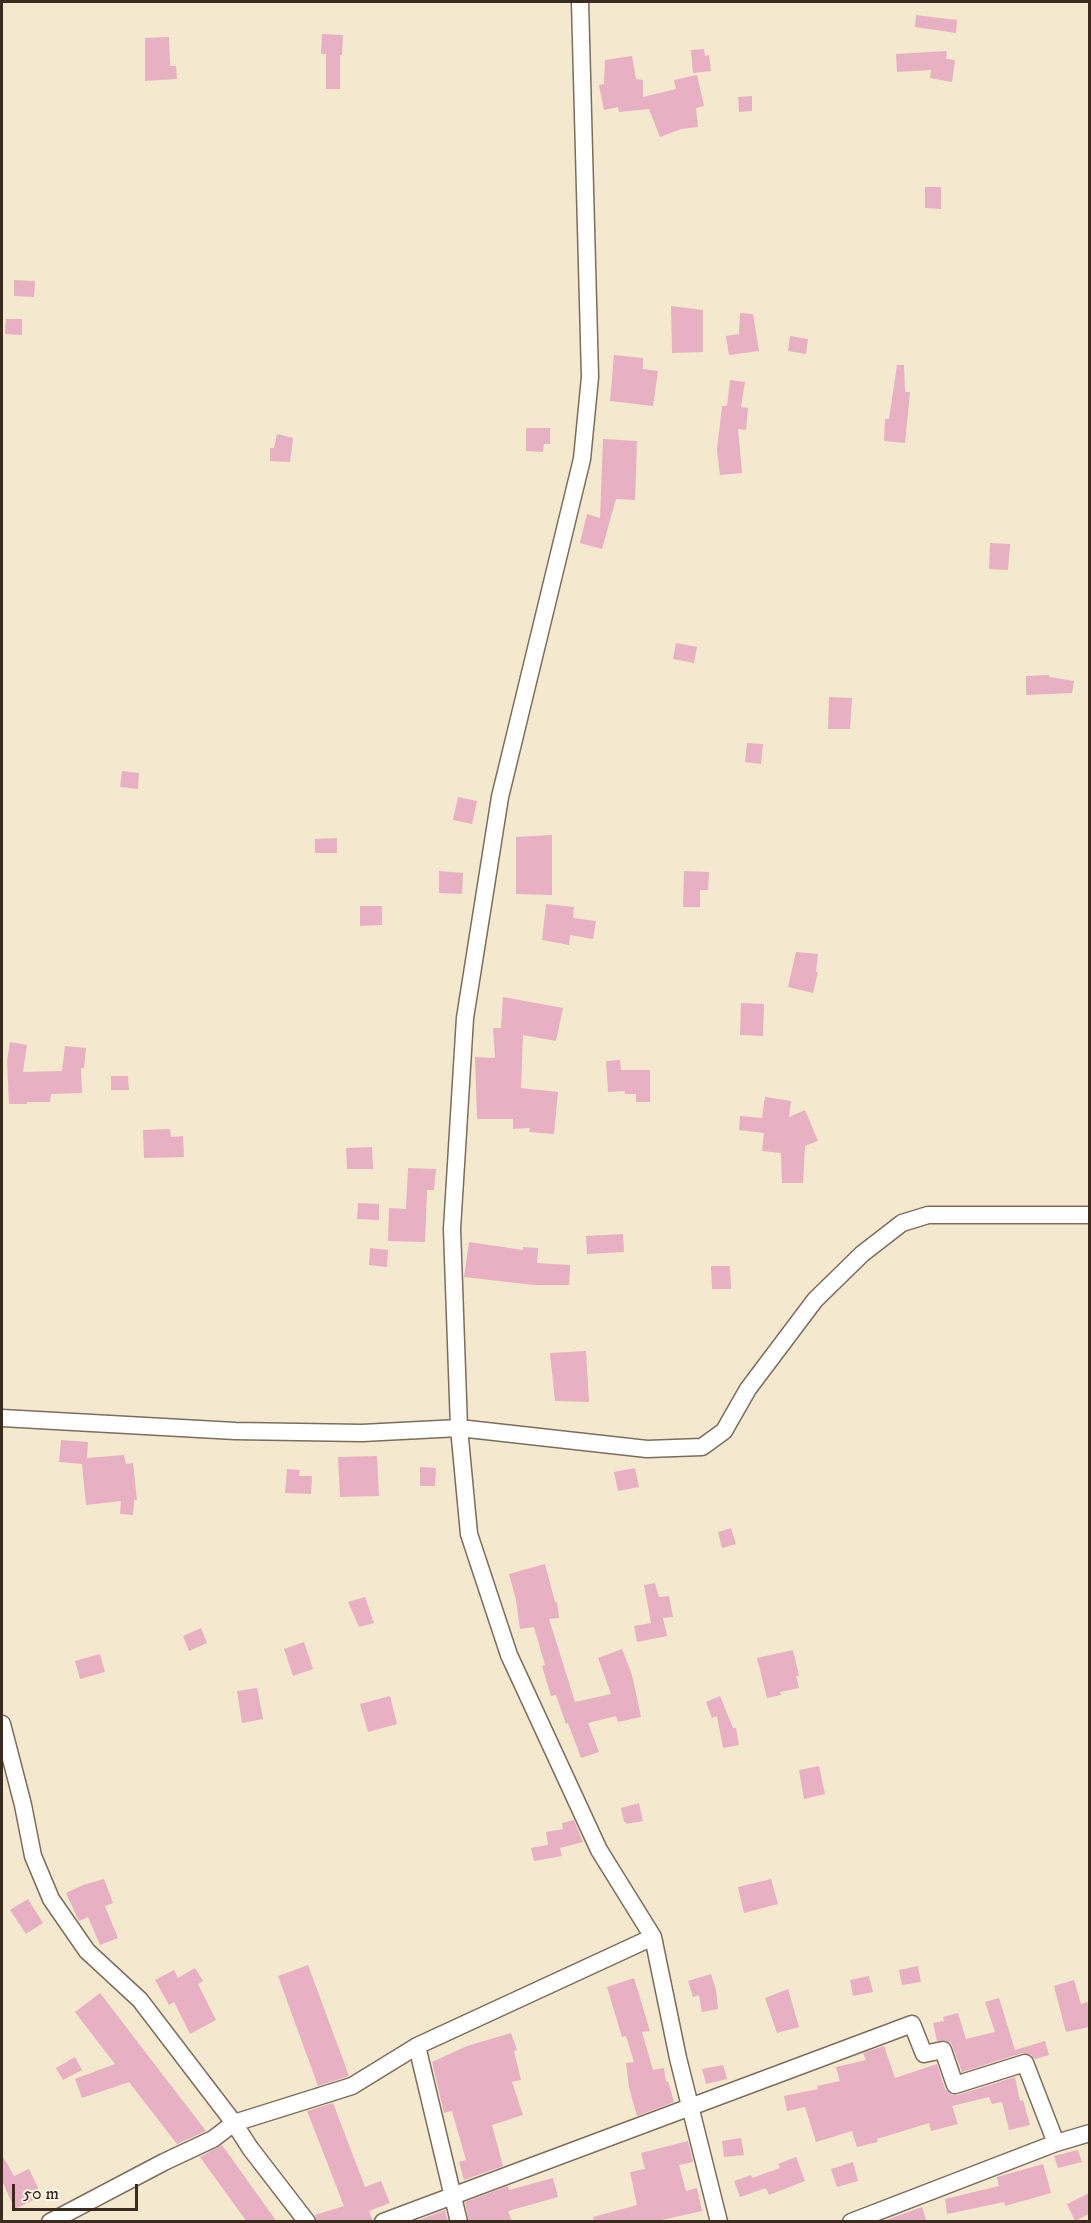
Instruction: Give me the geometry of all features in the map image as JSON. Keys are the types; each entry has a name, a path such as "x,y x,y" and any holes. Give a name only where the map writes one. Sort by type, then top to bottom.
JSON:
{"street":[{"path":"580,2 590,376 582,459 500,797 465,1018 452,1229 459,1428 469,1534 509,1655 599,1850 653,1937 678,2058 719,2222"},
{"path":"2,1418 235,1431 362,1433 459,1428 647,1449 702,1447 724,1431 747,1389 815,1300 862,1254 902,1223 928,1215 1089,1215"},
{"path":"2,1724 23,1805 33,1856 51,1899 87,1951 140,2000 307,2222"},
{"path":"50,2222 213,2139 234,2123 352,2086 417,2046 653,1937"},
{"path":"382,2222 451,2194 912,2024 924,2054 943,2050 954,2085 1025,2063 1056,2143"},
{"path":"417,2046 459,2222"},
{"path":"851,2222 1056,2143 1089,2133"}],"building":[{"path":"916,15 957,20 956,33 915,27"},
{"path":"322,34 343,35 342,55 340,55 340,89 326,89 326,54 321,54"},
{"path":"169,37 170,66 176,66 177,79 145,81 145,38"},
{"path":"704,49 705,56 709,55 711,71 693,73 691,50"},
{"path":"947,51 946,59 955,60 952,82 930,78 931,70 897,72 896,54"},
{"path":"632,56 636,79 643,80 643,97 676,89 674,80 697,75 704,106 696,108 698,127 681,129 660,137 649,109 619,112 618,107 604,110 599,85 604,84 605,60"},
{"path":"752,96 752,111 739,112 738,97"},
{"path":"925,187 941,187 941,209 925,208"},
{"path":"14,280 35,281 34,297 14,296"},
{"path":"671,306 703,310 703,352 672,353"},
{"path":"740,313 753,314 759,351 729,355 726,336 739,334"},
{"path":"6,319 22,319 22,335 5,334"},
{"path":"790,336 808,339 806,354 788,351"},
{"path":"614,355 643,358 643,369 658,371 653,406 610,401"},
{"path":"897,365 904,365 905,392 910,392 905,443 884,441 885,419 889,419"},
{"path":"730,380 745,382 741,407 748,408 746,430 738,429 742,473 720,475 717,450 722,406 727,406"},
{"path":"526,428 550,428 550,444 544,444 543,452 526,451"},
{"path":"277,434 293,438 290,462 270,461 270,448 274,448"},
{"path":"603,439 637,441 635,500 616,499 602,549 580,543 587,514 600,518"},
{"path":"990,543 1010,544 1008,570 989,569"},
{"path":"676,643 697,647 694,663 673,659"},
{"path":"1049,675 1049,677 1074,681 1072,693 1026,695 1026,676"},
{"path":"829,697 852,698 850,729 828,729"},
{"path":"747,743 763,744 761,764 745,762"},
{"path":"122,771 139,773 138,789 120,787"},
{"path":"458,797 477,801 472,824 453,820"},
{"path":"552,835 552,895 516,894 516,837"},
{"path":"337,838 337,853 315,853 315,839"},
{"path":"439,871 463,873 462,894 439,893"},
{"path":"684,871 709,872 708,890 700,890 700,907 683,907"},
{"path":"546,904 574,907 573,918 596,921 593,939 570,935 569,945 542,940"},
{"path":"360,906 382,906 382,925 360,926"},
{"path":"796,952 818,954 816,972 818,972 813,993 788,987"},
{"path":"503,997 563,1008 556,1041 523,1035 521,1088 558,1092 554,1134 529,1132 530,1128 513,1129 513,1119 477,1119 475,1057 495,1058 493,1028 501,1028"},
{"path":"741,1003 764,1004 763,1036 740,1035"},
{"path":"10,1042 27,1045 23,1072 62,1071 65,1046 86,1048 84,1068 81,1068 82,1093 51,1094 50,1102 9,1104 7,1061"},
{"path":"620,1060 621,1070 650,1070 650,1102 636,1102 636,1094 625,1094 625,1091 608,1092 606,1061"},
{"path":"111,1076 128,1076 129,1090 111,1090"},
{"path":"765,1097 791,1101 789,1117 805,1110 818,1141 805,1146 803,1183 782,1183 781,1153 762,1151 764,1133 739,1130 740,1116 762,1118"},
{"path":"170,1129 171,1137 183,1136 184,1157 144,1158 143,1130"},
{"path":"372,1147 373,1169 347,1169 346,1148"},
{"path":"408,1168 436,1169 434,1190 427,1190 425,1242 388,1241 389,1208 406,1209"},
{"path":"358,1203 379,1204 379,1220 357,1219"},
{"path":"623,1234 624,1252 587,1254 586,1236"},
{"path":"469,1242 523,1250 523,1247 538,1248 537,1263 570,1265 569,1285 534,1285 464,1277"},
{"path":"370,1248 388,1250 387,1267 369,1265"},
{"path":"711,1266 730,1266 731,1289 712,1289"},
{"path":"586,1351 589,1402 555,1401 550,1353"},
{"path":"61,1440 88,1442 87,1458 124,1455 126,1464 133,1463 137,1500 134,1500 133,1515 120,1514 121,1501 86,1505 82,1464 59,1462"},
{"path":"377,1456 379,1496 340,1497 338,1457"},
{"path":"420,1467 436,1468 435,1486 420,1486"},
{"path":"635,1468 639,1487 618,1491 614,1472"},
{"path":"287,1469 300,1470 299,1476 312,1476 311,1494 285,1493"},
{"path":"731,1528 736,1544 722,1548 718,1532"},
{"path":"545,1564 555,1602 557,1602 559,1618 549,1619 575,1702 611,1694 598,1658 622,1649 632,1675 641,1717 618,1722 616,1716 588,1723 599,1752 581,1758 556,1695 551,1696 534,1627 520,1629 509,1574"},
{"path":"655,1583 659,1597 669,1596 673,1617 663,1618 667,1636 637,1642 634,1626 651,1623 644,1585"},
{"path":"365,1597 374,1623 359,1627 348,1602"},
{"path":"201,1628 207,1643 189,1651 183,1636"},
{"path":"304,1642 313,1669 293,1676 284,1649"},
{"path":"793,1650 799,1676 796,1676 799,1688 780,1692 781,1695 767,1698 757,1658"},
{"path":"100,1654 105,1672 80,1679 75,1661"},
{"path":"257,1688 263,1719 242,1723 237,1691"},
{"path":"390,1696 397,1724 368,1732 360,1704"},
{"path":"720,1696 733,1728 736,1728 739,1745 723,1748 717,1716 712,1718 706,1702"},
{"path":"819,1766 825,1794 804,1799 799,1770"},
{"path":"639,1803 643,1821 626,1824 621,1808"},
{"path":"574,1820 583,1842 560,1848 562,1856 534,1861 531,1848 548,1845 546,1832 563,1829 562,1823"},
{"path":"104,1879 113,1903 105,1906 118,1938 100,1945 88,1917 79,1921 66,1893"},
{"path":"771,1879 778,1904 744,1913 738,1887"},
{"path":"28,1899 43,1923 26,1934 10,1910"},
{"path":"308,1965 349,2076 318,2086 278,1976"},
{"path":"918,1966 921,1982 902,1985 899,1970"},
{"path":"195,1968 203,1981 198,1984 216,2020 190,2034 174,2002 169,2005 155,1980 174,1970 178,1978"},
{"path":"711,1974 718,2009 702,2012 699,1995 693,1997 688,1981"},
{"path":"869,1976 873,1992 853,1996 850,1980"},
{"path":"634,1978 650,2031 642,2032 653,2070 664,2068 666,2082 668,2081 674,2102 637,2116 629,2087 626,2063 634,2062 626,2036 622,2037 607,1987"},
{"path":"1074,1980 1081,2004 1087,2002 1089,2027 1066,2032 1054,1986"},
{"path":"788,1989 799,2027 777,2033 765,1998"},
{"path":"100,1993 206,2131 177,2144 129,2082 82,2098 75,2079 115,2064 75,2012"},
{"path":"999,1998 1015,2050 1045,2041 1049,2055 1035,2059 1031,2055 1022,2053 962,2072 951,2043 945,2040 937,2041 933,2023 944,2021 943,2017 958,2013 966,2039 995,2032 985,2002"},
{"path":"511,2033 517,2050 514,2051 521,2080 512,2082 523,2115 492,2125 503,2166 464,2180 459,2162 466,2160 452,2111 444,2113 432,2062 467,2046"},
{"path":"884,2046 895,2078 937,2064 945,2089 952,2095 1015,2077 1020,2101 1023,2100 1030,2125 1009,2130 1002,2102 992,2104 989,2097 952,2106 958,2124 931,2131 929,2123 877,2139 878,2142 857,2147 852,2131 816,2142 805,2107 787,2111 784,2096 818,2089 817,2086 840,2081 836,2067 866,2060 863,2053"},
{"path":"75,2057 82,2070 63,2080 56,2068"},
{"path":"723,2065 727,2079 706,2084 702,2069"},
{"path":"333,2103 365,2187 381,2181 390,2203 369,2211 373,2222 317,2222 315,2215 344,2206 307,2111"},
{"path":"741,2138 744,2155 724,2157 722,2141"},
{"path":"688,2141 693,2162 679,2165 686,2191 697,2188 702,2211 653,2222 594,2222 593,2217 637,2205 630,2172 645,2169 641,2153"},
{"path":"222,2145 277,2222 247,2222 200,2157"},
{"path":"1078,2150 1082,2162 1058,2168 1054,2156"},
{"path":"2,2155 14,2176 29,2169 42,2196 15,2209 2,2181"},
{"path":"796,2157 805,2181 769,2195 766,2188 740,2197 734,2181 751,2175 752,2178 780,2168 778,2164"},
{"path":"853,2162 858,2181 837,2187 831,2169"},
{"path":"1043,2164 1051,2193 1005,2206 1004,2202 947,2214 945,2199 999,2186 997,2177"},
{"path":"553,2178 558,2197 508,2211 512,2222 469,2222 465,2202 508,2186 509,2190"},
{"path":"1089,2193 1089,2214 1075,2221 1067,2204"},
{"path":"922,2207 927,2222 887,2222 886,2220"},
{"path":"445,2210 448,2222 414,2222"}]}
